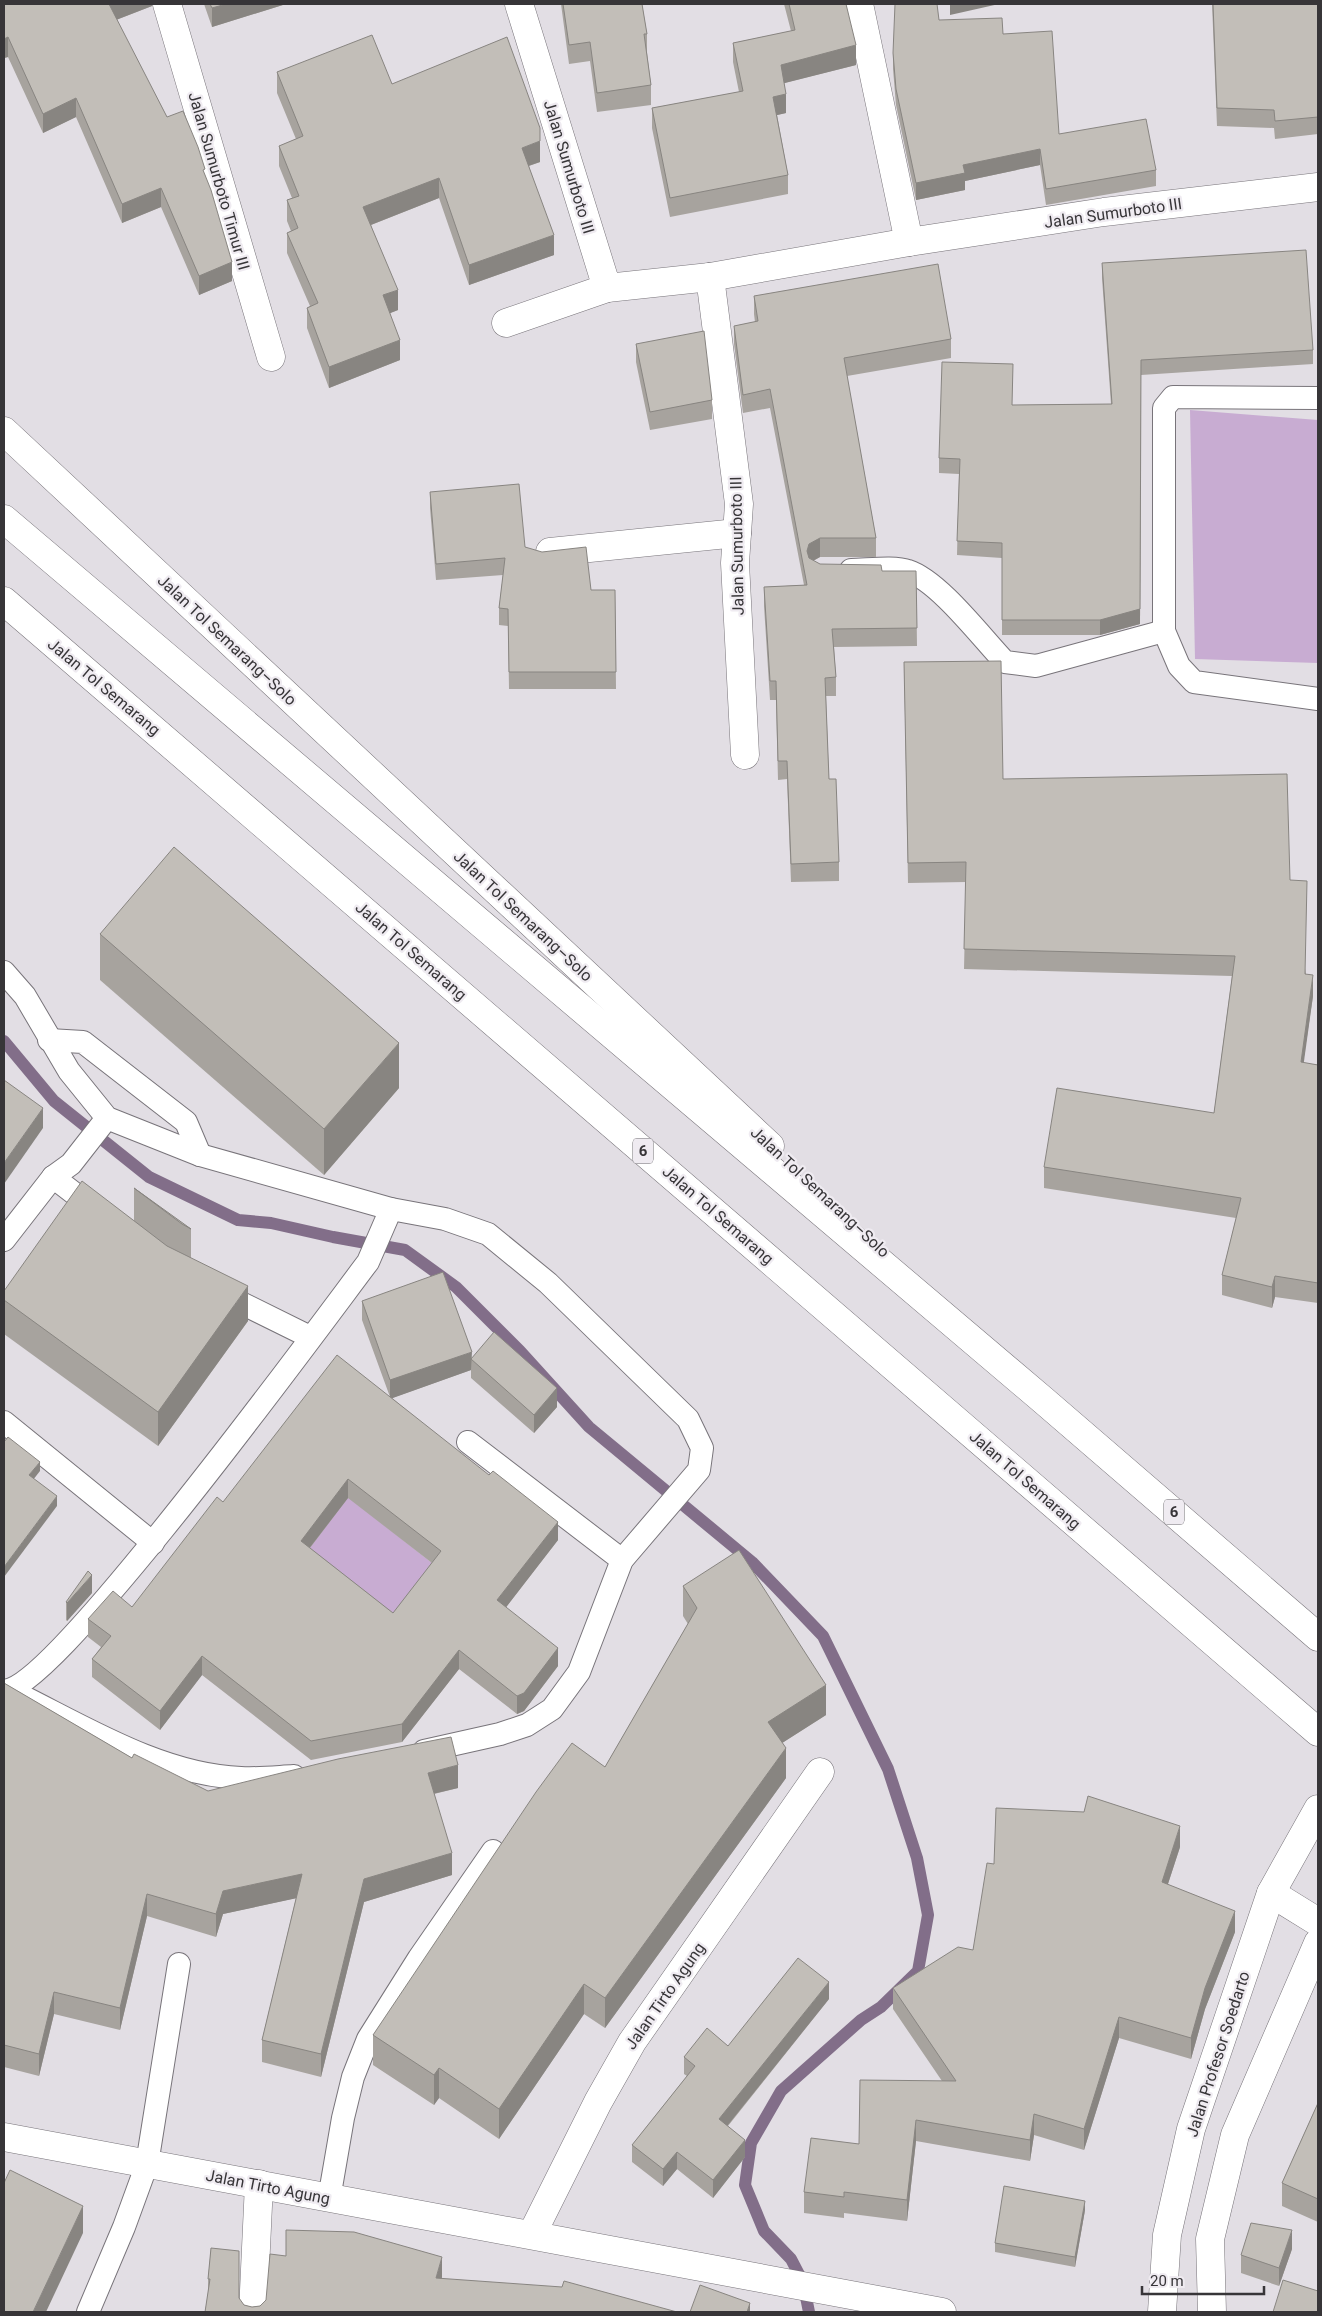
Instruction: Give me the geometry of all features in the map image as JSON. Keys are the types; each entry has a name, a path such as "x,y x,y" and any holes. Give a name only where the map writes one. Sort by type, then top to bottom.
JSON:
{"main road":[{"name":"Jalan Sumurboto Timur III","path":"167,4 271,358"},
{"name":"Jalan Sumurboto III","path":"519,4 607,288 710,277 909,242 1104,212 1318,187"},
{"path":"859,4 909,242"},
{"name":"Jalan Sumurboto III","path":"710,277 739,504 735,563 745,756"},
{"path":"506,324 607,288"},
{"name":"Jalan Tol Semarang–Solo","path":"4,431 1044,1400"},
{"name":"6","path":"4,519 1044,1400 1311,1631"},
{"path":"540,553 738,533"},
{"name":"Jalan Tol Semarang","path":"4,601 1318,1732"},
{"name":"Jalan Tirto Agung","path":"532,2234 598,2102 632,2042 820,1772"},
{"name":"Jalan Profesor Soedarto","path":"1162,2312 1167,2235 1191,2130 1271,1893 1318,1809"},
{"path":"1271,1893 1318,1922"},
{"path":"1212,2312 1210,2238 1235,2135 1318,1943"},
{"name":"Jalan Tirto Agung","path":"4,2138 259,2184 328,2199 532,2234 780,2284 942,2312"},
{"path":"253,2312 259,2184"}],"lane":[{"path":"1318,398 1173,397 1164,408 1164,631 1179,666 1194,682 1318,699"},
{"path":"830,570 907,570 924,579 944,594 1005,662 1036,666 1164,631"},
{"path":"4,972 25,996 49,1040 102,1124 387,1218 445,1219 488,1234 548,1283 688,1419 702,1448 699,1470 622,1560 579,1672 552,1709 527,1725 500,1734 400,1756"},
{"path":"49,1040 83,1042 186,1122 200,1155"},
{"path":"4,1240 102,1124"},
{"path":"62,1171 114,1224"},
{"path":"8,1691 33,1674 56,1651 153,1543 368,1262 387,1218"},
{"path":"201,1282 310,1337"},
{"path":"4,1422 153,1543"},
{"path":"468,1442 622,1560"},
{"path":"8,1691 137,1753 188,1769 240,1778 297,1776 316,1772"},
{"path":"328,2199 343,2118 353,2077 368,2039 444,1920 492,1851"},
{"path":"88,2312 124,2227 146,2164 180,1964"}],"shaded area":[{"path":"1190,410 1318,420 1318,663 1195,659"},
{"path":"348,1497 441,1570 393,1631 301,1559"}],"building":[{"path":"4,4 109,4 167,117 183,111 198,147 205,169 203,170 211,190 232,262 199,276 161,188 122,204 76,98 43,114 8,37 4,39"},
{"path":"210,4 226,4 212,8"},
{"path":"563,4 642,4 647,34 644,34 651,85 597,93 590,42 569,45"},
{"path":"789,4 846,4 856,45 781,65 786,94 773,97 788,175 670,198 652,108 743,91 733,43 795,30"},
{"path":"895,4 937,4 939,20 1002,18 1003,34 1052,31 1059,134 1146,119 1156,170 1046,189 1040,149 963,165 965,173 916,183 896,89 893,53"},
{"path":"1213,4 1318,4 1318,117 1275,121 1274,110 1217,108"},
{"path":"372,35 392,84 507,37 540,128 540,141 522,148 554,235 469,265 439,178 363,207 398,290 383,295 400,340 329,367 307,308 318,303 287,233 298,228 287,200 299,196 279,146 303,136 277,72"},
{"path":"1306,250 1313,350 1141,360 1140,609 1100,620 1002,620 1002,543 957,541 960,459 939,458 942,362 1013,364 1012,405 1112,404 1102,263"},
{"path":"938,264 951,339 844,358 876,538 820,538 809,544 807,551 809,558 820,564 881,565 882,571 916,571 917,628 832,629 836,677 825,678 829,779 836,779 839,862 791,864 787,761 778,761 776,681 770,681 764,587 807,585 770,389 743,395 734,326 758,321 754,296"},
{"path":"704,331 712,400 650,412 636,344"},
{"path":"519,484 525,547 542,552 586,547 591,590 615,590 616,672 509,672 508,609 499,608 505,558 436,564 430,492"},
{"path":"1001,661 1003,779 1287,774 1290,880 1307,881 1305,974 1313,975 1301,1062 1318,1065 1318,1283 1275,1276 1272,1287 1222,1275 1241,1198 1044,1167 1057,1088 1214,1113 1235,956 964,949 966,862 908,863 904,662"},
{"path":"174,847 399,1043 324,1129 100,934"},
{"path":"4,1080 43,1108 4,1163"},
{"path":"82,1181 167,1246 248,1286 158,1412 4,1300 4,1291"},
{"path":"134,1188 191,1229 182,1224"},
{"path":"443,1272 472,1352 390,1380 362,1301"},
{"path":"494,1332 557,1388 534,1415 471,1359"},
{"path":"337,1355 489,1475 493,1471 558,1522 497,1600 558,1648 524,1693 517,1696 459,1650 402,1724 311,1741 202,1656 160,1711 92,1659 111,1636 88,1619 113,1591 132,1607 217,1497 223,1502","holes":["348,1479 441,1551 393,1613 301,1541"]},
{"path":"8,1437 40,1462 29,1475 57,1496 4,1567 4,1442"},
{"path":"739,1550 826,1685 768,1722 786,1748 605,1998 584,1984 499,2109 439,2068 434,2075 373,2035 536,1792 572,1743 605,1767 697,1608 683,1586"},
{"path":"88,1571 92,1575 67,1603 66,1602"},
{"path":"4,1683 132,1758 134,1754 208,1791 338,1759 451,1737 458,1765 428,1773 452,1853 364,1879 321,2054 262,2040 302,1874 223,1891 216,1914 147,1894 120,2008 54,1992 39,2054 4,2045"},
{"path":"1088,1796 1180,1826 1162,1882 1235,1911 1205,1988 1191,2038 1119,2017 1084,2129 1034,2114 1030,2140 916,2120 907,2200 844,2192 844,2197 804,2192 811,2138 859,2144 860,2080 956,2081 893,1988 958,1947 973,1950 987,1863 994,1864 996,1808 1084,1812"},
{"path":"798,1958 829,1982 719,2119 745,2140 713,2180 677,2152 663,2169 632,2145 695,2066 684,2057 707,2028 728,2046"},
{"path":"1318,2103 1318,2199 1282,2183"},
{"path":"10,2170 83,2206 33,2312 4,2311 4,2183"},
{"path":"1004,2186 1085,2201 1075,2257 995,2243"},
{"path":"1251,2223 1292,2230 1279,2268 1241,2255"},
{"path":"286,2230 354,2232 442,2257 436,2278 562,2287 564,2281 677,2312 205,2312 210,2279 208,2279 211,2248 239,2251 239,2298 244,2305 260,2306 266,2300 270,2254 286,2256"},
{"path":"1283,2280 1318,2291 1318,2312 1273,2312"},
{"path":"700,2285 750,2303 747,2312 690,2312"}],"waterway":[{"path":"4,1041 54,1101 149,1177 238,1220 271,1223 405,1250 456,1287 520,1351 589,1427 752,1562 823,1636 888,1769 917,1858 928,1915 918,1971 881,2007 861,2020 781,2091 751,2143 745,2185 764,2231 791,2259 803,2282 809,2312"}]}
